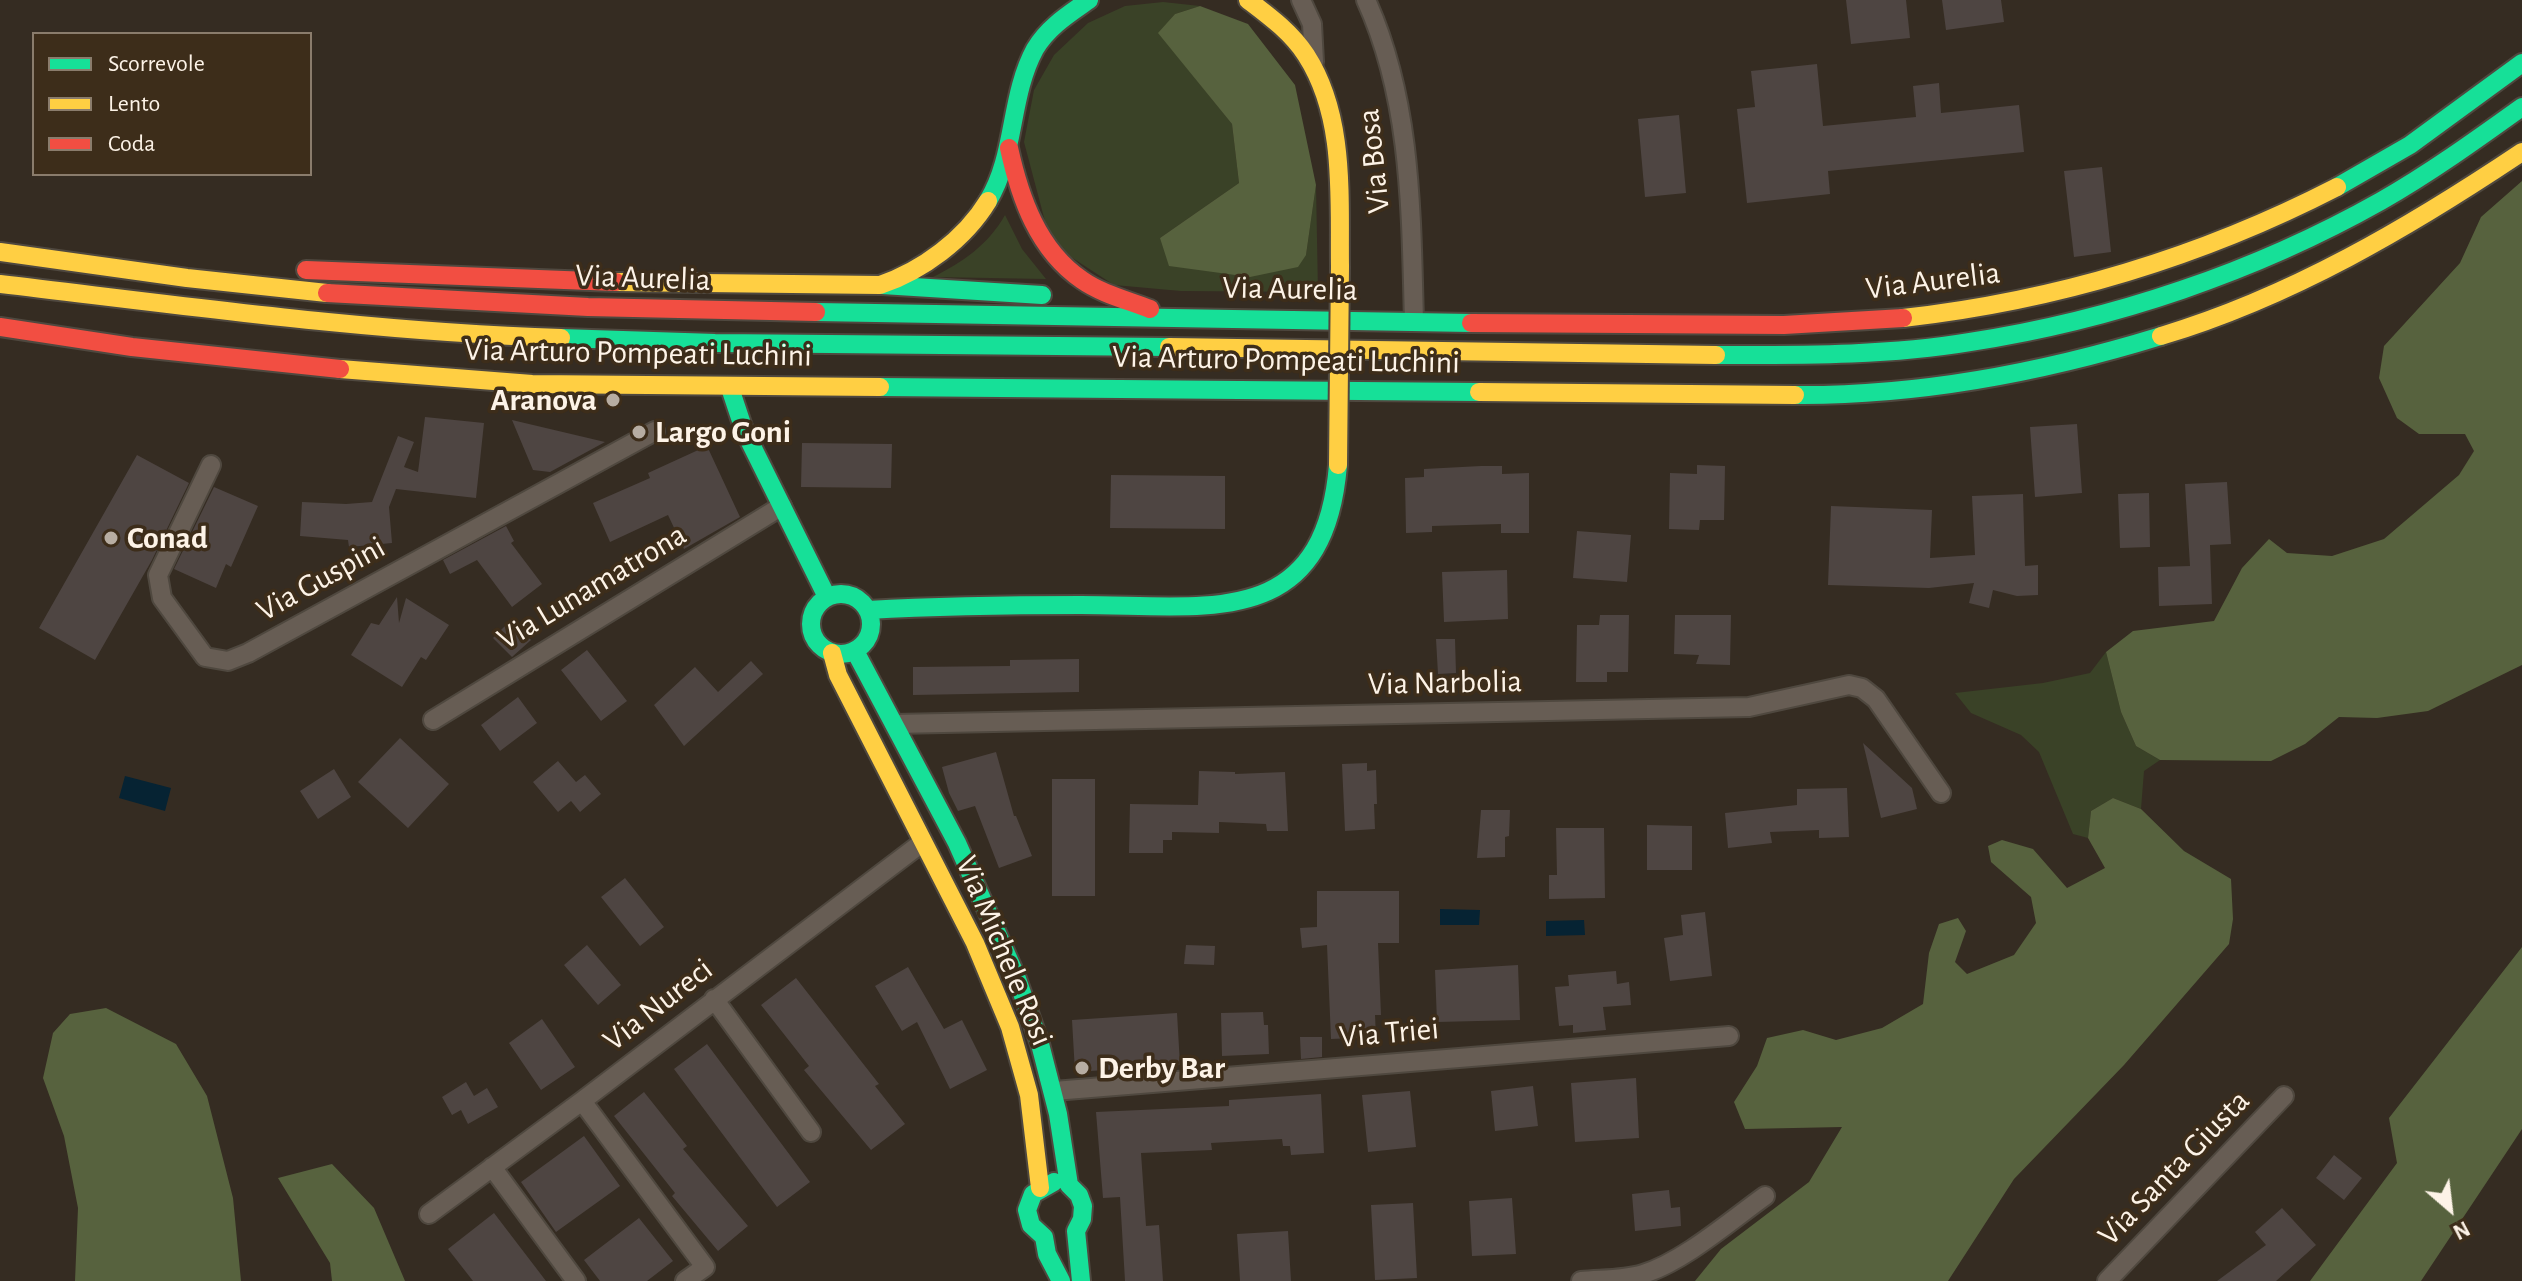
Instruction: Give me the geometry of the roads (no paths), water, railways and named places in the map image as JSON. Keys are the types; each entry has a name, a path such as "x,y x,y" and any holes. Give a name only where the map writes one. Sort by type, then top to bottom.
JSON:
{"main road":[{"path":"882,285 967,230 991,197 1009,148 1021,76 1031,56 1051,30 1089,0"},
{"path":"868,610 964,605 1203,606 1246,600 1262,594 1292,576 1317,550 1331,520 1338,465 1340,267 1336,130 1330,102 1314,69 1286,31 1248,0"},
{"name":"Via Aurelia","path":"0,252 233,283 446,300 744,312 1414,322 1830,324 1990,305 2070,289 2218,244 2293,211 2414,142 2522,63"},
{"name":"Via Aurelia","path":"0,284 350,324 582,339 1638,355 1887,352 2029,332 2092,317 2217,276 2316,233 2413,182 2473,144 2522,107"},
{"path":"1009,148 1020,194 1047,246 1059,260 1090,285 1169,317"},
{"name":"Via Arturo Pompeati Luchini","path":"0,327 176,352 388,375 532,384 1837,395 1924,388 2058,363 2216,318 2373,244 2467,189 2522,152"},
{"path":"32,257 220,268 438,273 670,284 882,285 1061,298 1169,317"},
{"path":"730,388 744,430 827,597"},
{"path":"836,594 855,596 868,610 871,619 868,638 855,651 832,653 823,648 811,632 813,612 827,597 836,594"},
{"name":"Via Michele Rosi","path":"855,651 949,829 1032,1016 1054,1091 1069,1185 1076,1190 1084,1207 1081,1224 1076,1231 1081,1281"},
{"name":"Via Michele Rosi","path":"832,653 838,675 975,943 1010,1027 1029,1095 1040,1188 1029,1201 1027,1210 1031,1225 1044,1237 1047,1254 1061,1281"},
{"path":"1040,1188 1054,1182 1069,1185"},
{"path":"1044,1237 1061,1239 1076,1231"}],"street":[{"path":"1301,0 1312,24 1314,69"},
{"name":"Via Bosa","path":"1366,0 1390,63 1404,139 1410,195 1414,322"},
{"name":"Via Guspini","path":"211,465 158,575 162,598 205,657 228,661 248,653 655,431"},
{"name":"Via Lunamatrona","path":"433,720 782,506"},
{"name":"Via Narbolia","path":"894,724 1749,707 1849,685 1862,688 1876,699 1941,793"},
{"name":"Via Nureci","path":"429,1214 923,842"},
{"path":"714,999 811,1132"},
{"name":"Via Triei","path":"1054,1091 1729,1036"},
{"name":"Via Santa Giusta","path":"2107,1281 2284,1096"},
{"path":"582,1101 705,1267 685,1281"},
{"path":"492,1167 576,1281"},
{"path":"1581,1281 1633,1276 1659,1267 1677,1258 1765,1196"}],"water":[{"path":"125,776 171,788 165,811 119,798"},
{"path":"1440,909 1480,910 1479,925 1440,925"},
{"path":"1584,920 1585,935 1546,936 1546,921"}],"place":[{"name":"Aranova","path":"613,400"},
{"name":"Largo Goni","path":"639,432"},
{"name":"Conad","path":"111,538"},
{"name":"Derby Bar","path":"1082,1068"}]}
